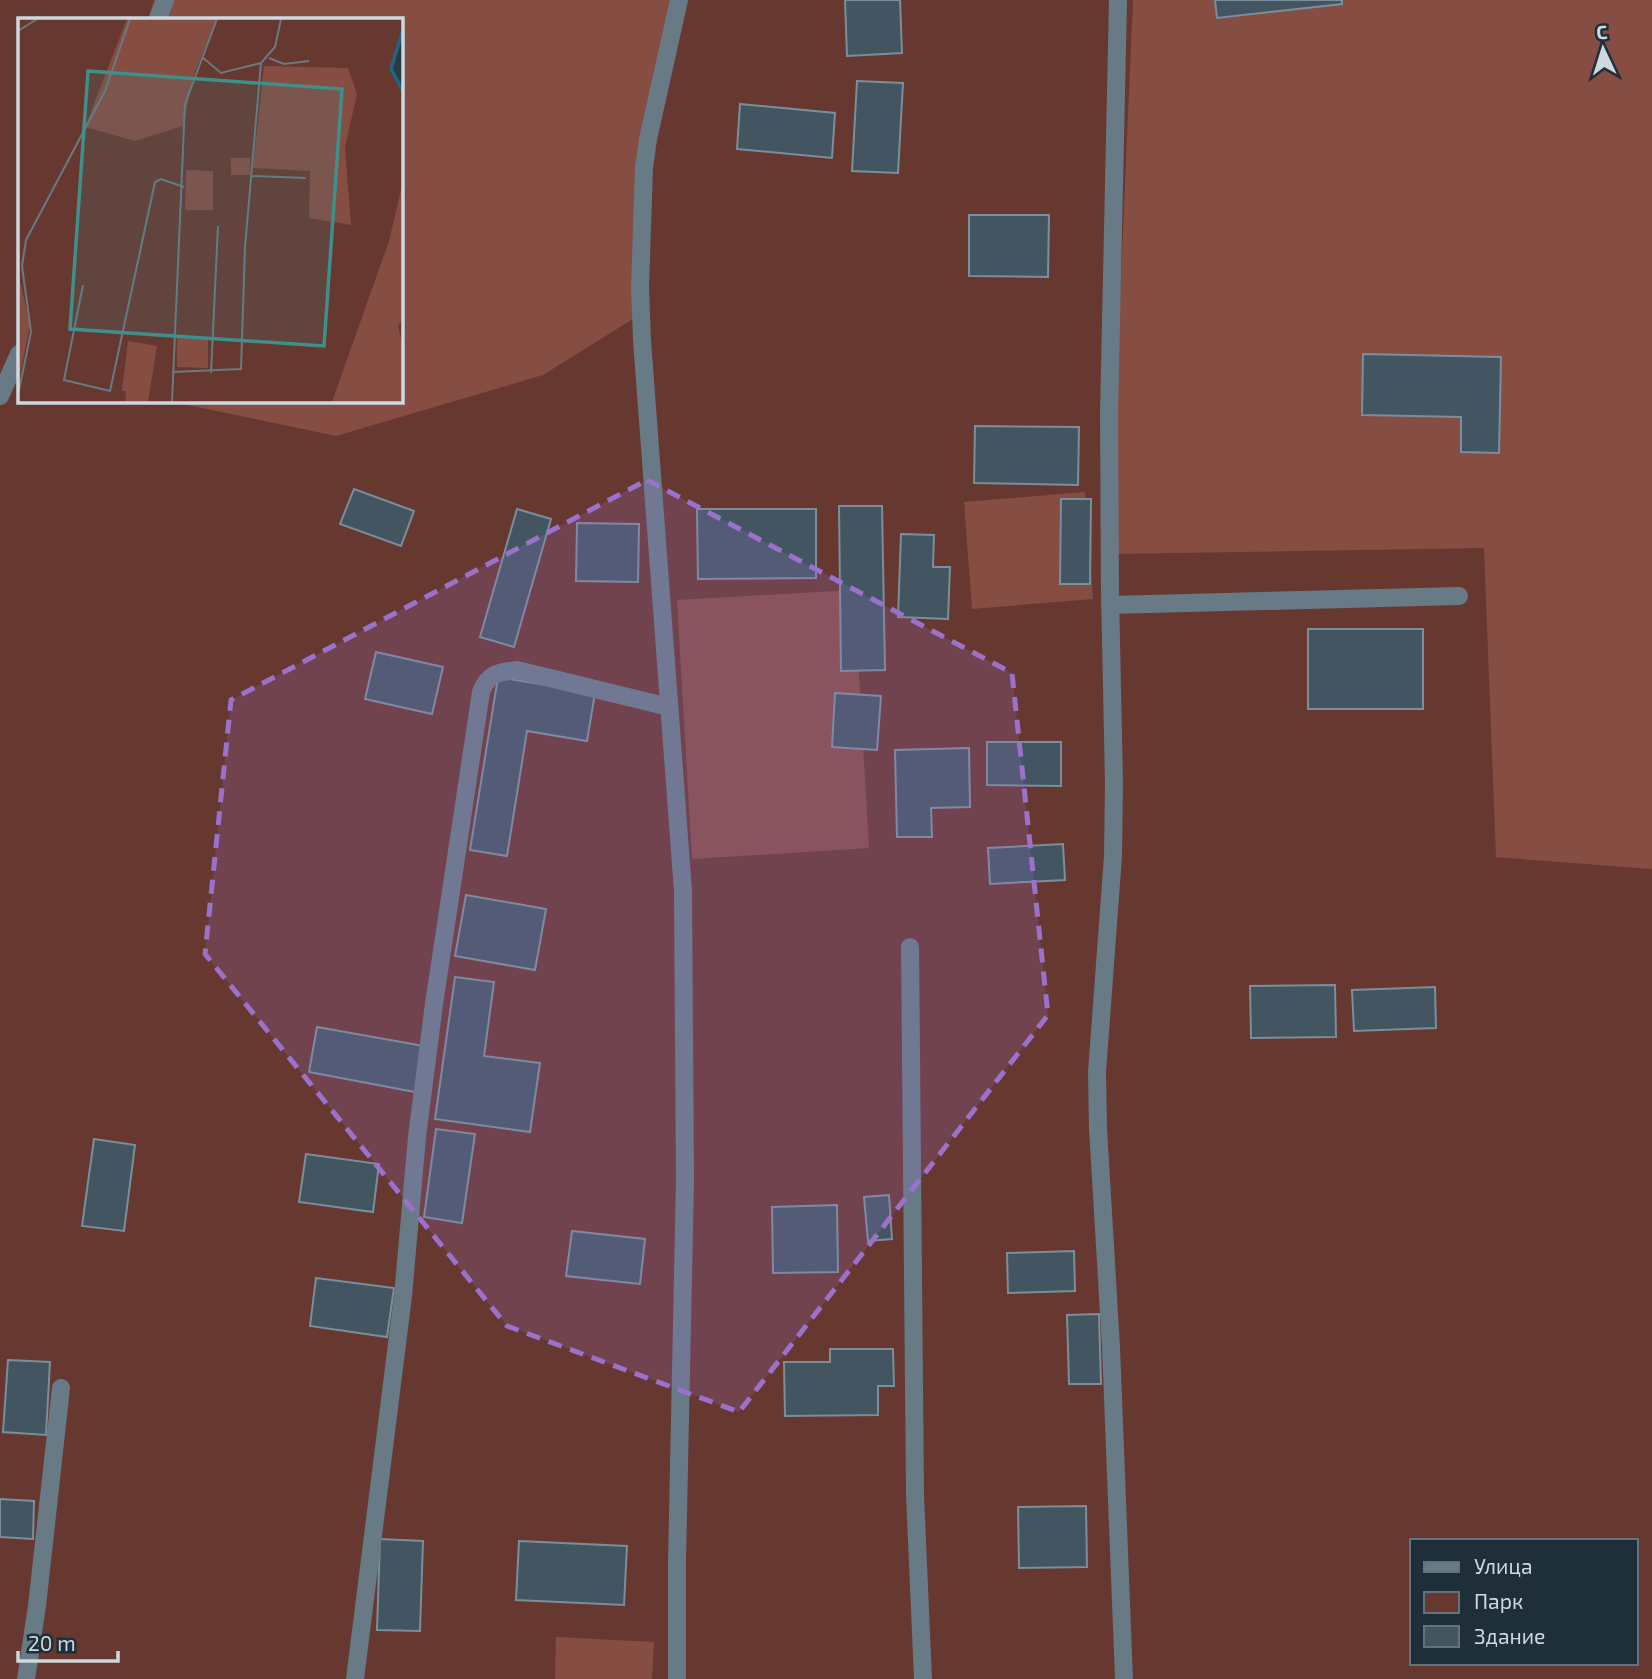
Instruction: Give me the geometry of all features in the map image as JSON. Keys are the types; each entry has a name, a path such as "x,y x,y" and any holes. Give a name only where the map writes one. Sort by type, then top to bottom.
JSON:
{"street":[{"path":"158,18 165,0"},
{"path":"677,1679 685,1180 683,891 640,287 644,168 679,0"},
{"path":"1118,0 1109,414 1113,856 1099,1034 1097,1102 1111,1347 1124,1679"},
{"path":"0,396 18,357"},
{"path":"1110,604 1459,596"},
{"path":"355,1679 403,1296 417,1137 434,1004 483,685 491,676 502,671 517,670 669,707"},
{"path":"910,947 915,1495 923,1679"},
{"path":"26,1679 37,1606 61,1388"}],"highlighted area":[{"path":"647,480 1012,673 1048,1015 739,1412 507,1326 205,954 231,700"}],"green space":[{"path":"0,0 1652,0 1652,1679 0,1679"}],"shaded area":[{"path":"154,0 681,0 641,149 636,317 543,375 336,436 174,402 402,402 402,18 148,18"},
{"path":"1133,0 1652,0 1652,869 1496,857 1484,548 1113,554 1113,465"},
{"path":"1085,492 1093,599 972,609 964,502"},
{"path":"854,590 869,848 692,859 677,600"},
{"path":"556,1637 654,1642 652,1679 555,1679"}],"building":[{"path":"845,0 900,0 902,53 847,56"},
{"path":"1215,0 1342,0 1342,4 1217,18"},
{"path":"857,81 903,83 898,173 852,171"},
{"path":"740,104 835,113 832,158 737,149"},
{"path":"969,215 1049,215 1048,277 969,276"},
{"path":"1363,354 1501,357 1499,453 1461,452 1461,417 1362,415"},
{"path":"975,426 1079,427 1078,485 974,483"},
{"path":"354,489 414,511 401,546 340,524"},
{"path":"1061,499 1091,499 1090,584 1060,584"},
{"path":"839,506 882,506 885,670 841,671"},
{"path":"517,509 551,519 514,647 480,637"},
{"path":"697,509 816,509 816,578 698,579"},
{"path":"577,523 639,524 638,582 576,581"},
{"path":"901,534 934,535 933,567 950,567 948,619 898,617"},
{"path":"1308,629 1423,629 1423,709 1308,709"},
{"path":"376,652 443,667 432,714 365,699"},
{"path":"498,677 595,693 587,741 527,731 507,856 470,850"},
{"path":"835,693 881,696 877,750 832,747"},
{"path":"987,742 1061,742 1061,786 987,785"},
{"path":"969,748 970,807 931,808 932,837 897,837 895,750"},
{"path":"1063,844 1065,880 990,884 988,848"},
{"path":"466,895 546,909 535,970 455,956"},
{"path":"455,977 494,982 484,1056 540,1063 530,1132 435,1119"},
{"path":"1335,985 1336,1037 1251,1038 1250,986"},
{"path":"1435,987 1436,1028 1354,1031 1352,990"},
{"path":"317,1027 424,1046 415,1092 309,1072"},
{"path":"436,1129 475,1134 462,1223 424,1217"},
{"path":"94,1139 135,1145 124,1231 82,1226"},
{"path":"306,1154 379,1164 373,1212 299,1202"},
{"path":"889,1195 892,1239 868,1241 864,1197"},
{"path":"837,1205 838,1272 773,1273 772,1207"},
{"path":"572,1231 645,1239 640,1284 566,1276"},
{"path":"1074,1251 1075,1291 1008,1293 1007,1253"},
{"path":"316,1278 394,1288 387,1337 310,1326"},
{"path":"1099,1314 1101,1384 1069,1384 1067,1315"},
{"path":"830,1349 893,1349 894,1386 878,1386 878,1415 785,1416 784,1362 830,1362"},
{"path":"8,1360 50,1362 46,1435 3,1432"},
{"path":"0,1499 34,1501 33,1539 0,1537"},
{"path":"1086,1506 1087,1567 1019,1568 1018,1507"},
{"path":"380,1539 423,1541 420,1631 377,1630"},
{"path":"519,1541 627,1546 624,1605 516,1600"}]}
